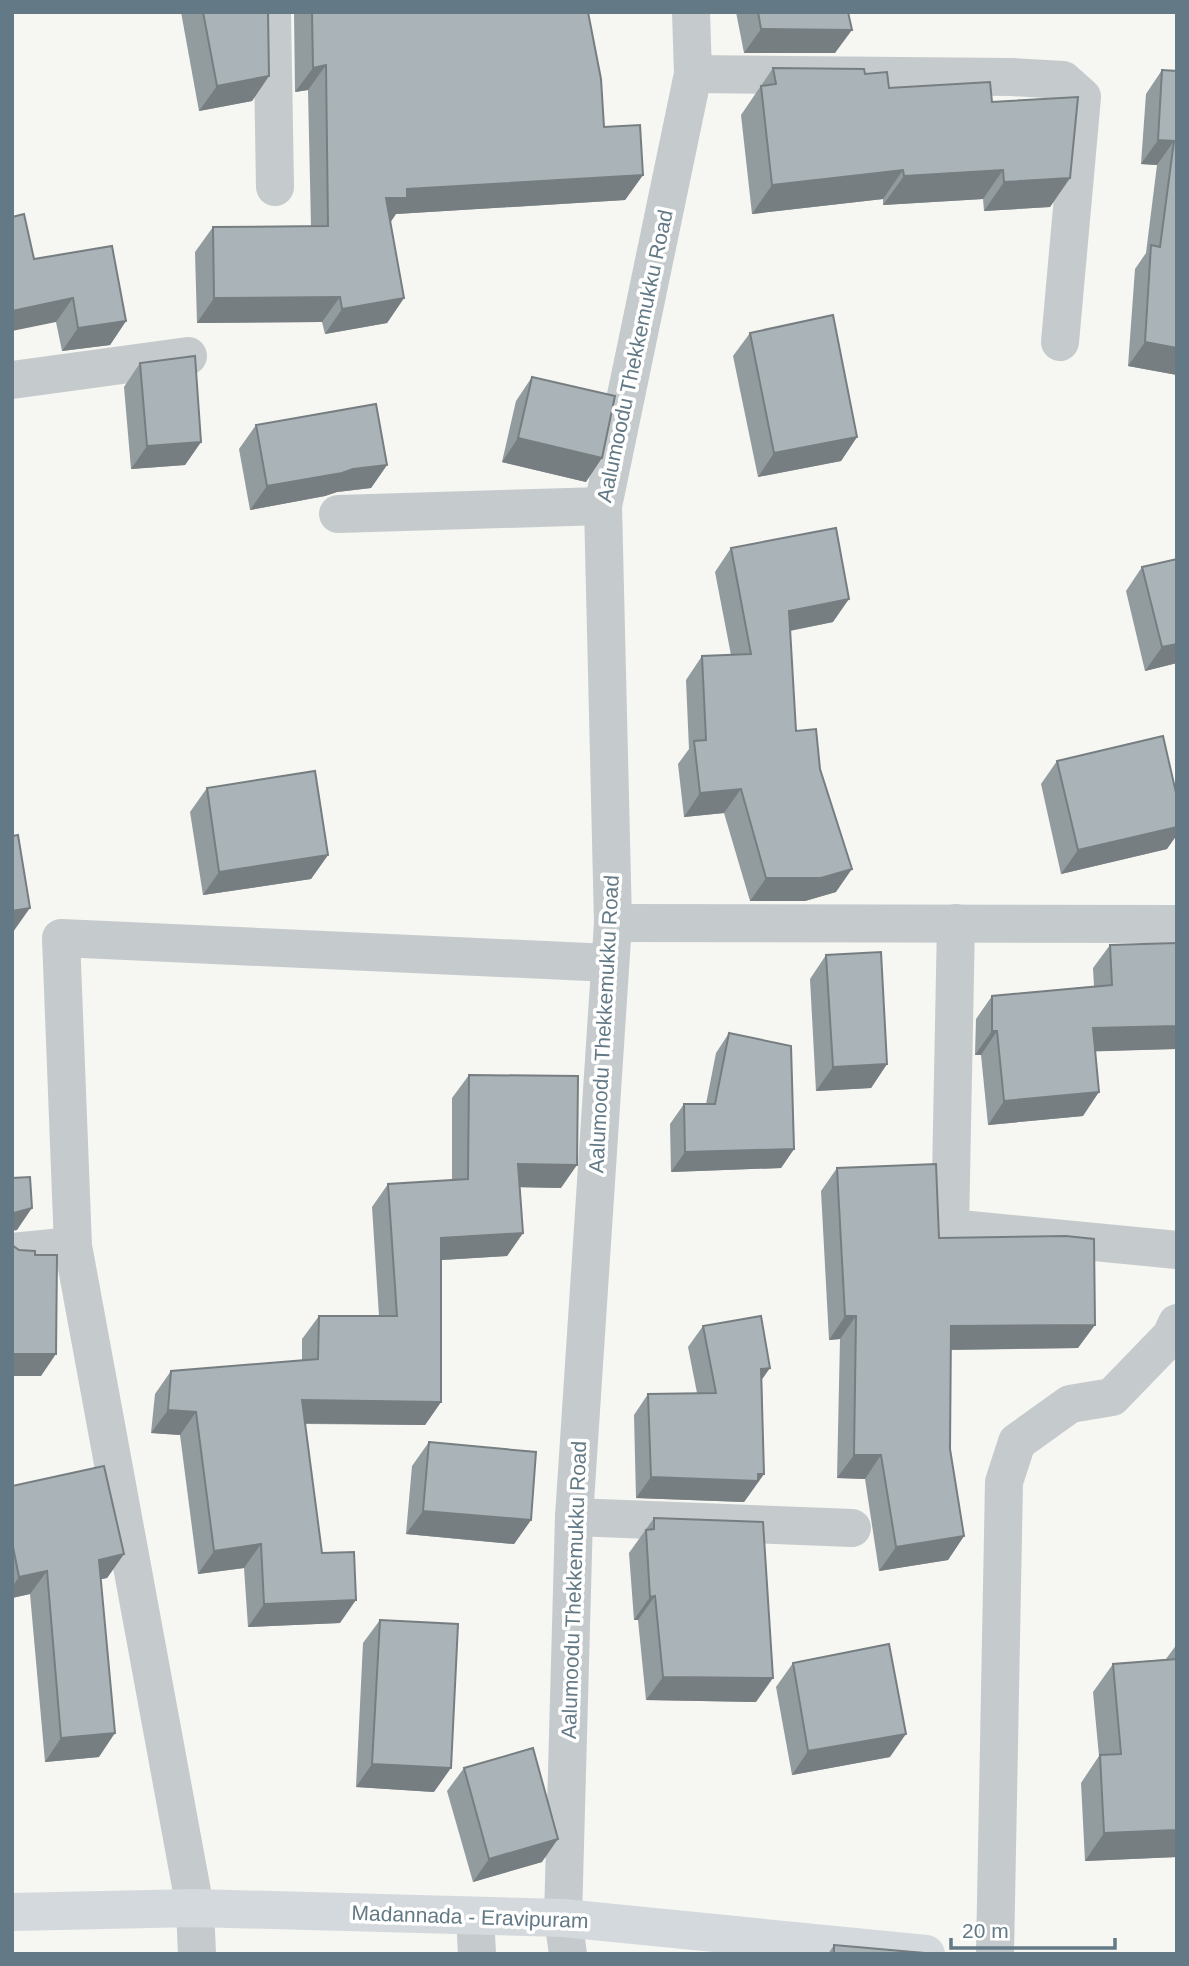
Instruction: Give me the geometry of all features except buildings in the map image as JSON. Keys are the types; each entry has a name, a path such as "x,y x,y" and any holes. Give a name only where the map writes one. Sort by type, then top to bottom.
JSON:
{"main road":[{"name":"Madannada - Eravipuram","path":"12,1912 195,1908 475,1916 565,1936 926,1954"}],"street":[{"path":"272,12 275,187"},
{"name":"Aalumoodu Thekkemukku Road","path":"565,1936 574,1517 613,923 603,506 692,74 691,12"},
{"path":"692,74 1011,77 1063,80 1082,97 1060,342"},
{"path":"12,380 188,356"},
{"path":"338,514 603,506"},
{"path":"613,923 1177,924"},
{"path":"956,923 950,1228 1177,1250"},
{"path":"197,1954 195,1908 72,1246 61,938 610,963"},
{"path":"12,1252 72,1246"},
{"path":"995,1954 1004,1482 1017,1441 1070,1404 1112,1397 1171,1336 1177,1323"},
{"path":"574,1517 852,1528"},
{"path":"475,1916 477,1954"}]}
